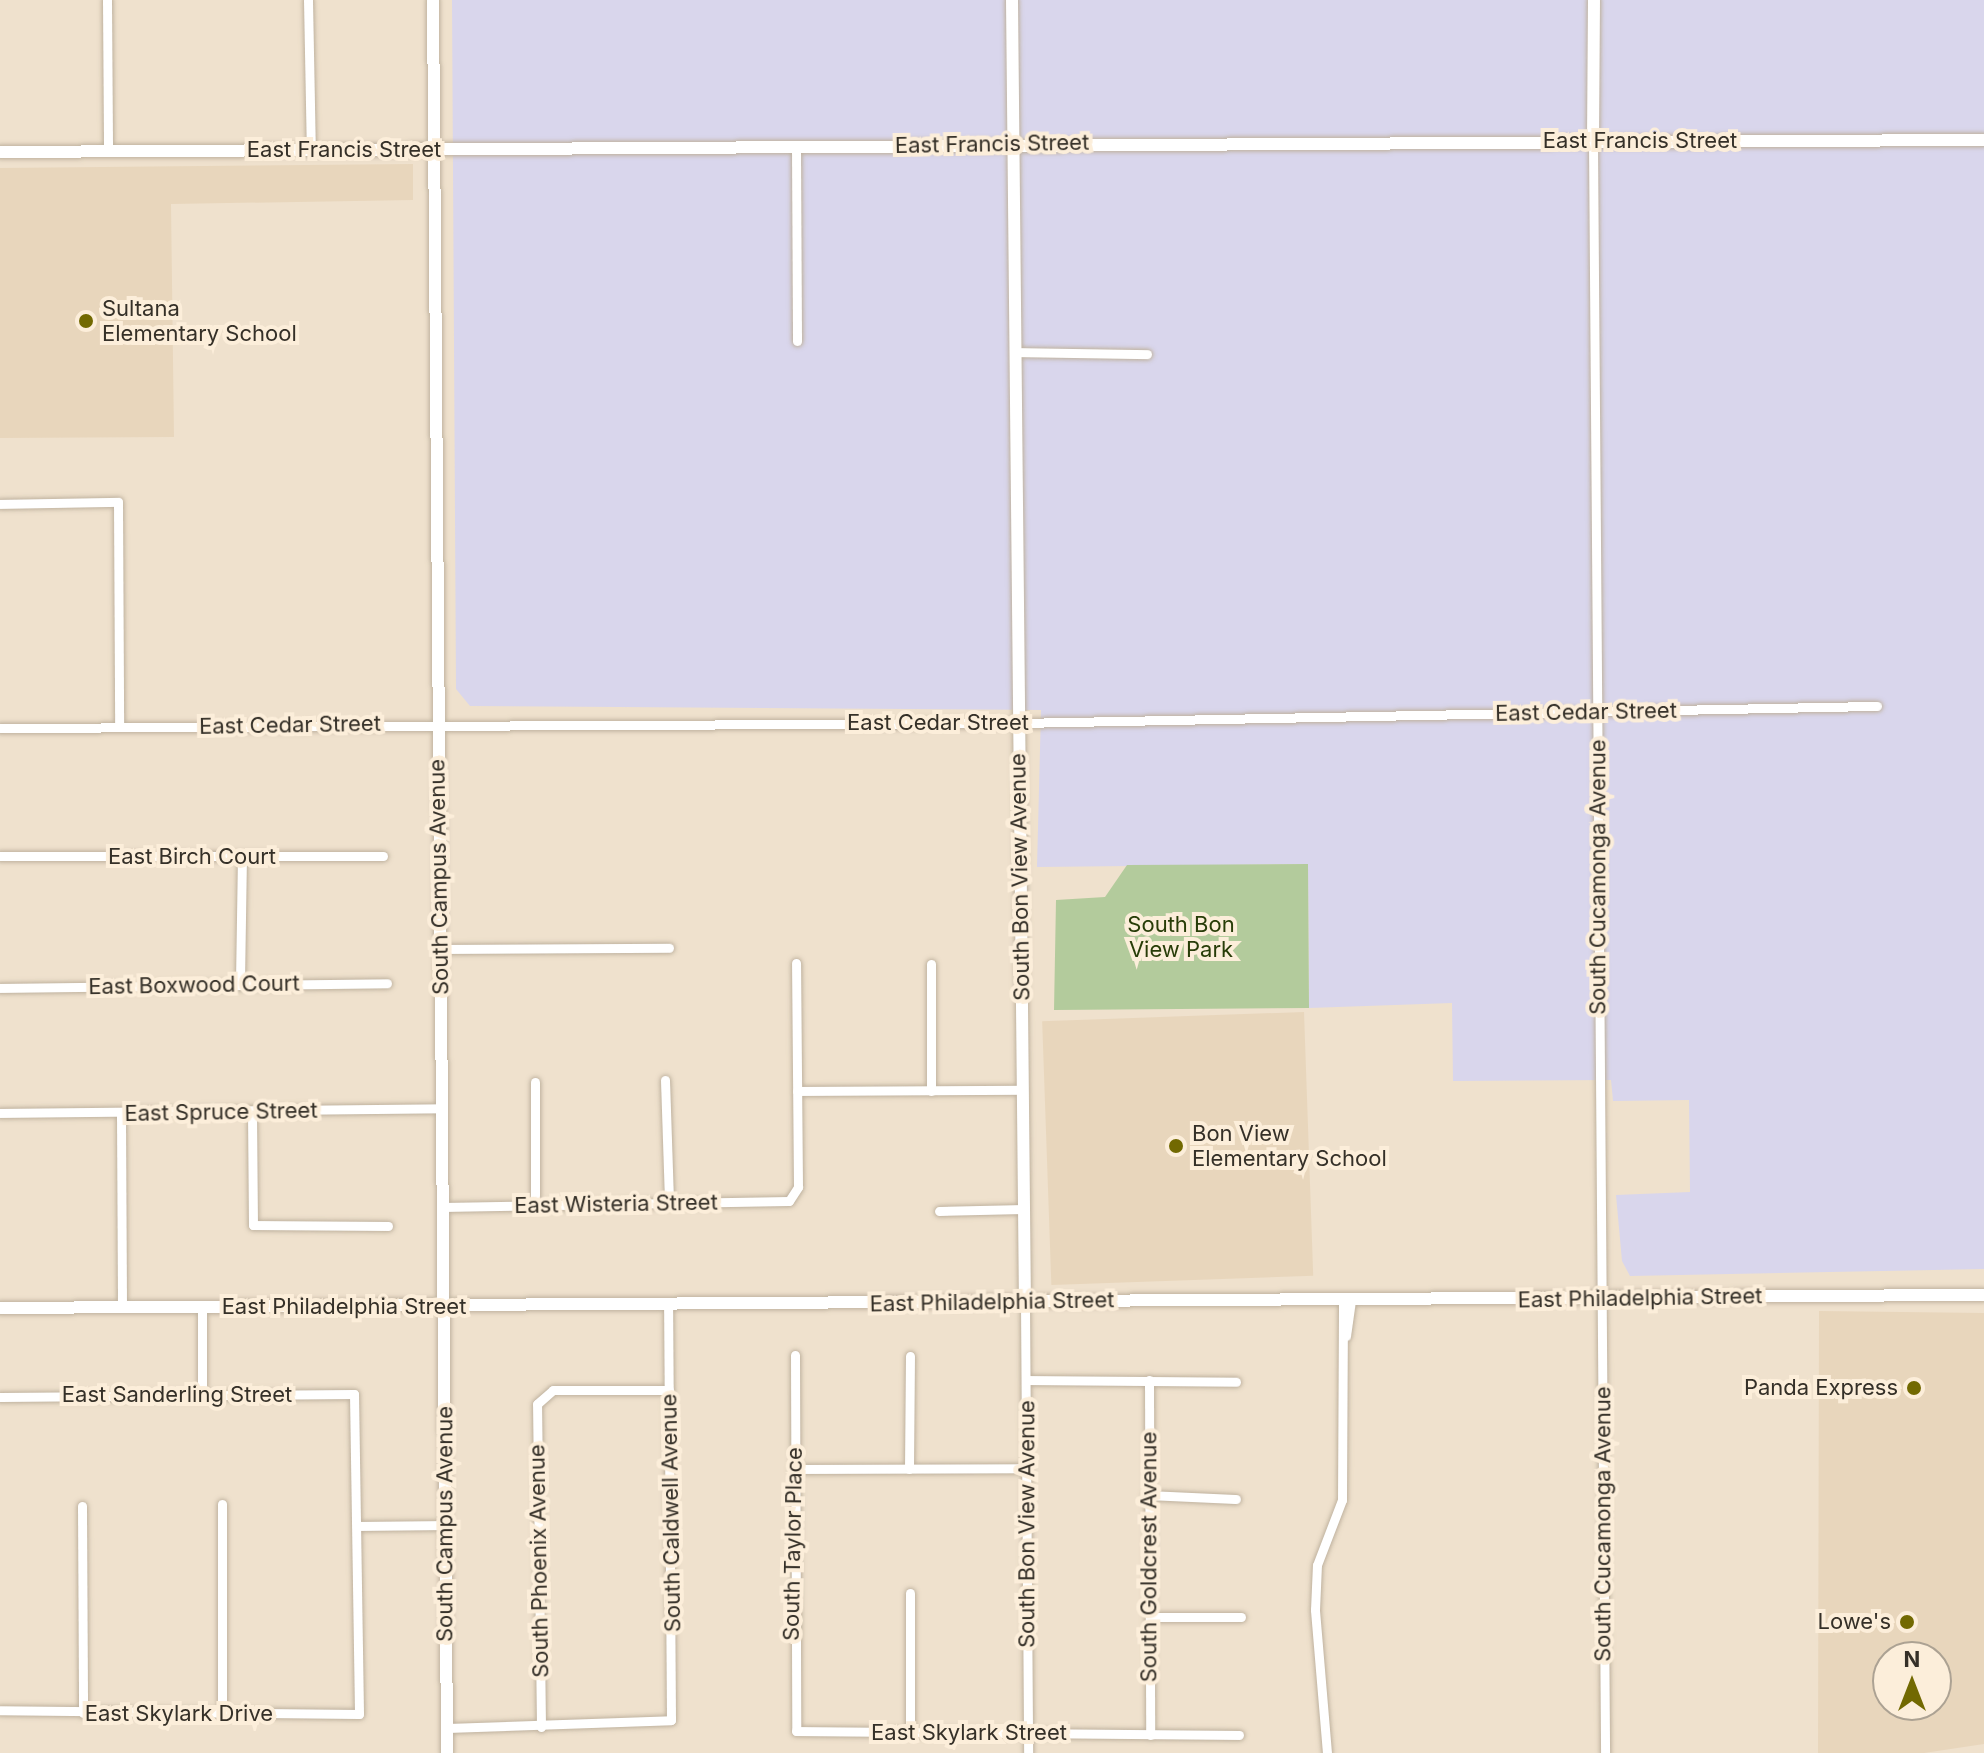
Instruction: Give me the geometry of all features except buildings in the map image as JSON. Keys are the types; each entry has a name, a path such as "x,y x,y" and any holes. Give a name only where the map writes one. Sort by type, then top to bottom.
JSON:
{"street":[{"path":"107,0 108,151"},
{"path":"308,0 311,150"},
{"name":"South Campus Avenue","path":"433,0 447,1753"},
{"name":"South Bon View Avenue","path":"1012,0 1028,1753"},
{"name":"South Cucamonga Avenue","path":"1594,0 1605,1753"},
{"name":"East Francis Street","path":"0,152 1984,140"},
{"path":"796,147 797,341"},
{"path":"1015,352 1147,354"},
{"path":"0,504 118,502 119,727"},
{"name":"East Cedar Street","path":"0,728 1019,723 1877,706"},
{"name":"East Birch Court","path":"0,856 383,856"},
{"path":"240,982 242,857"},
{"path":"441,949 669,948"},
{"path":"796,963 797,1091 1023,1090"},
{"path":"931,964 931,1091"},
{"name":"East Boxwood Court","path":"0,988 240,982 387,983"},
{"path":"665,1080 669,1203"},
{"path":"535,1082 535,1206"},
{"name":"East Wisteria Street","path":"442,1207 789,1201 798,1187 797,1091"},
{"name":"East Spruce Street","path":"0,1113 442,1108"},
{"path":"252,1112 253,1225 388,1226"},
{"path":"121,1114 122,1308"},
{"path":"939,1211 1024,1209"},
{"name":"East Philadelphia Street","path":"0,1308 1602,1300 1984,1295"},
{"path":"1327,1753 1316,1580 1342,1500 1347,1300"},
{"name":"South Caldwell Avenue","path":"541,1727 671,1720 668,1306"},
{"path":"202,1308 202,1395"},
{"name":"South Taylor Place","path":"795,1355 796,1731"},
{"path":"909,1469 910,1356"},
{"path":"1026,1380 1236,1382"},
{"name":"South Goldcrest Avenue","path":"1149,1380 1150,1735"},
{"name":"South Phoenix Avenue","path":"541,1727 542,1396 553,1390 669,1390"},
{"name":"East Sanderling Street","path":"0,1397 354,1394 359,1526"},
{"path":"794,1469 1027,1468"},
{"path":"1147,1495 1236,1499"},
{"path":"222,1504 222,1715"},
{"path":"82,1506 83,1713"},
{"path":"359,1526 446,1525"},
{"name":"East Skylark Drive","path":"0,1710 222,1715 359,1714 359,1526"},
{"path":"910,1593 910,1732"},
{"path":"1150,1617 1241,1617"},
{"path":"447,1728 541,1727"},
{"name":"East Skylark Street","path":"796,1731 1239,1735"}],"shaded area":[{"path":"452,0 1984,0 1984,1269 1630,1276 1622,1261 1616,1195 1690,1192 1689,1100 1613,1101 1611,1080 1453,1081 1452,1003 1309,1008 1308,864 1037,867 1041,710 470,706 456,689"},
{"name":"Sultana Elementary School","path":"413,164 413,200 171,204 174,437 0,438 0,168"},
{"name":"Bon View Elementary School","path":"1304,1012 1313,1276 1051,1285 1042,1021"},
{"path":"1819,1311 1984,1313 1984,1744 1924,1753 1818,1753"}],"green space":[{"name":"South Bon View Park","path":"1308,864 1309,1008 1054,1010 1056,900 1105,897 1127,865"}],"place":[{"name":"Sultana Elementary School","path":"86,321"},
{"name":"Bon View Elementary School","path":"1176,1146"},
{"name":"Panda Express","path":"1914,1388"},
{"name":"Lowe's","path":"1907,1622"}]}
